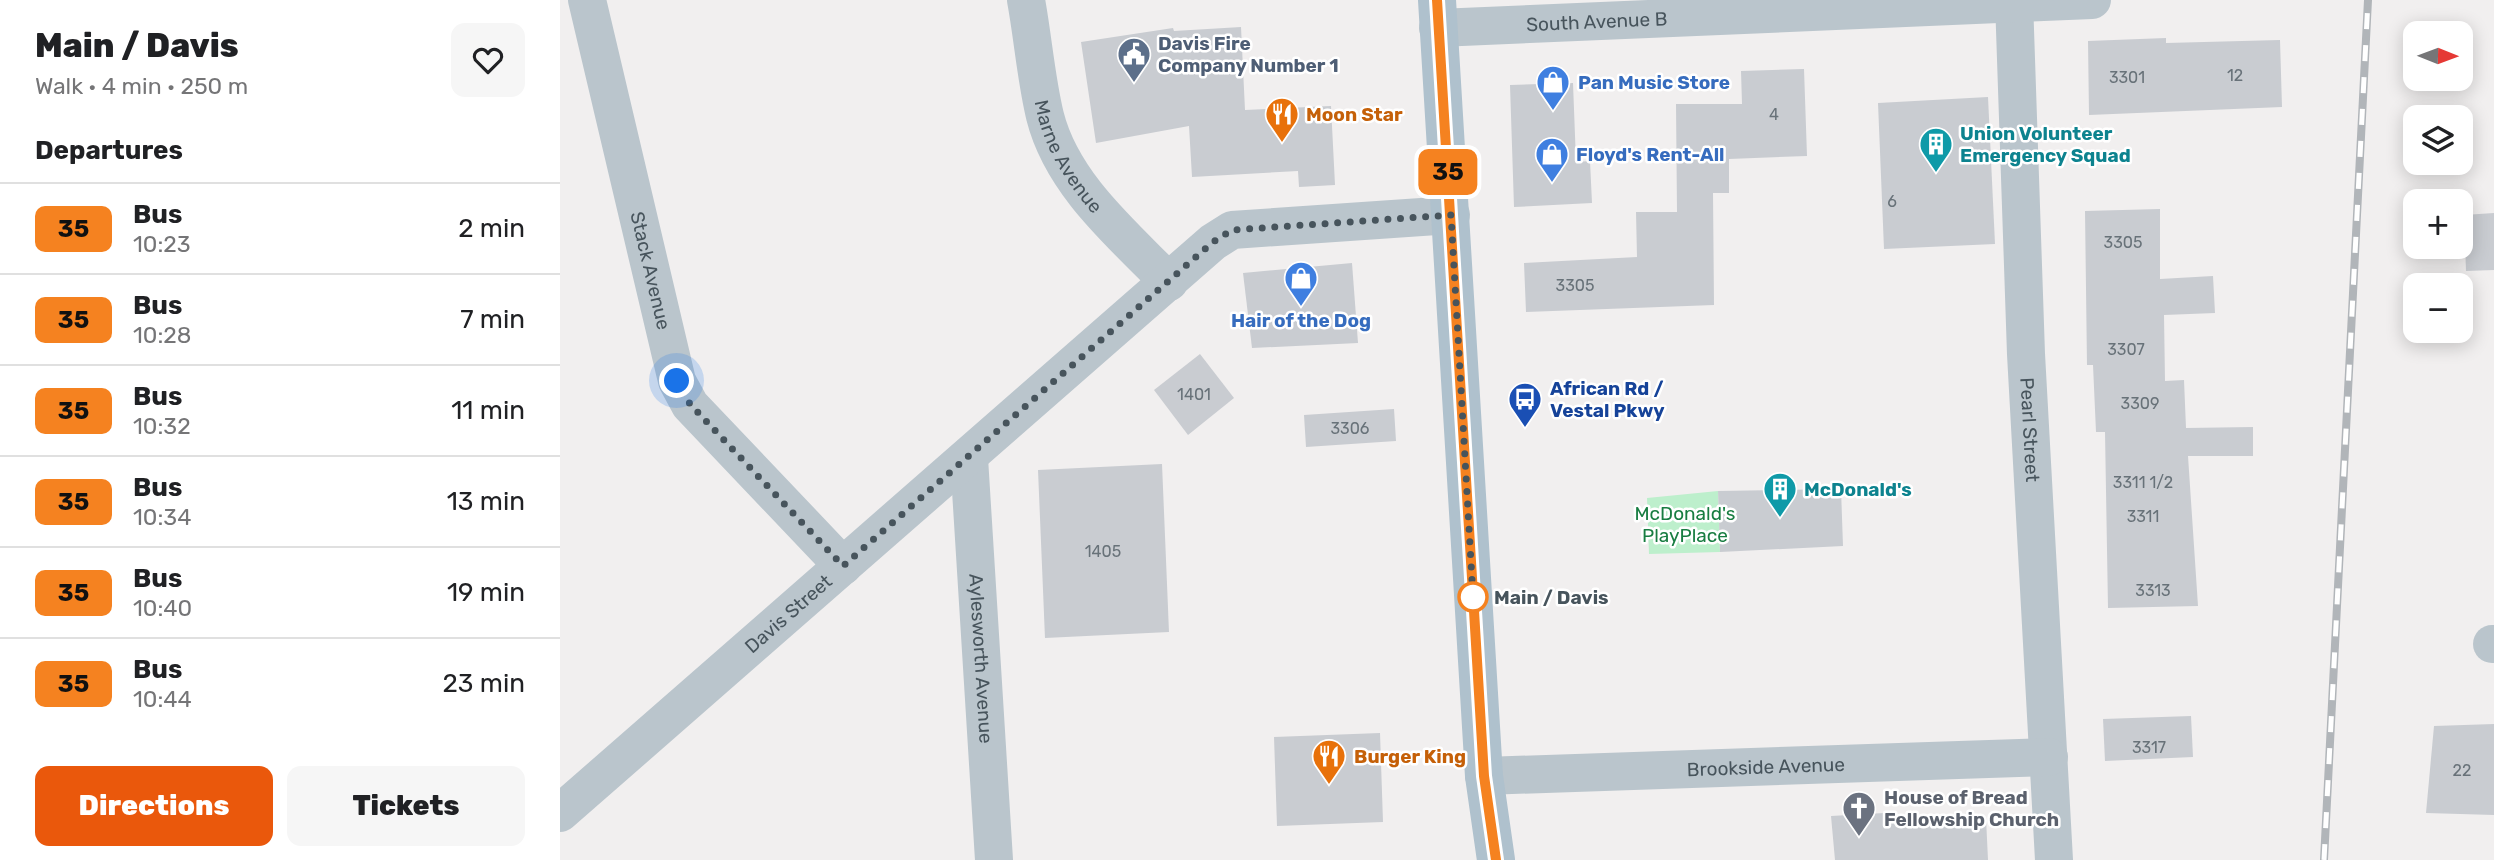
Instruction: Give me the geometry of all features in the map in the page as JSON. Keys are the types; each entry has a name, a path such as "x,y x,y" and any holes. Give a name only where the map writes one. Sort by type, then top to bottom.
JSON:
{"main road":[{"path":"1438,14 1484,776 1496,860"}],"street":[{"name":"Stack Avenue","path":"587,0 677,381 690,404 843,566"},
{"name":"Marne Avenue","path":"1027,0 1046,118 1069,172 1091,201 1169,282"},
{"name":"South Avenue B","path":"1438,14 2092,0"},
{"name":"Pearl Street","path":"2014,2 2026,354 2054,860"},
{"name":"Davis Street","path":"560,813 1213,242 1232,230 1451,215"},
{"name":"Aylesworth Avenue","path":"969,458 994,860"},
{"name":"Brookside Avenue","path":"1484,776 2049,757"}],"green space":[{"name":"McDonald's PlayPlace","path":"1718,491 1720,552 1649,554 1647,498"}],"building":[{"path":"1241,27 1245,110 1331,106 1335,185 1299,187 1298,171 1192,177 1189,126 1096,143 1081,42 1173,28 1174,31"},
{"path":"2166,38 2166,43 2280,40 2282,107 2089,115 2088,41"},
{"path":"1804,69 1807,156 1729,159 1729,193 1713,193 1714,305 1526,312 1524,263 1637,257 1636,212 1677,212 1676,104 1742,104 1741,71"},
{"path":"1573,83 1576,162 1590,161 1592,203 1514,207 1510,85"},
{"name":"Union Volunteer Emergency Squad","path":"1988,97 1995,244 1884,249 1878,103"},
{"path":"2160,209 2160,279 2213,276 2215,313 2164,315 2165,381 2184,380 2186,428 2253,427 2253,456 2188,456 2198,606 2108,608 2105,432 2096,432 2093,365 2087,365 2085,211"},
{"path":"2494,213 2494,270 2466,271 2466,259 2473,259 2473,214"},
{"name":"Hair of the Dog","path":"1352,263 1358,343 1252,348 1243,273"},
{"path":"1200,354 1234,398 1188,435 1154,390"},
{"path":"1394,409 1396,441 1306,447 1304,415"},
{"path":"1162,464 1169,632 1045,638 1038,470"},
{"name":"McDonald's","path":"1841,489 1843,546 1720,552 1718,491"},
{"path":"2191,716 2193,757 2105,761 2103,719"},
{"path":"2494,724 2494,815 2426,813 2434,726"},
{"name":"Burger King","path":"1380,733 1383,822 1277,826 1274,737"},
{"path":"1884,813 1884,822 1986,818 1988,860 1835,860 1831,816"}],"railway":[{"path":"2324,860 2368,0"}],"bus line":[{"name":"35","path":"1437,0 1484,776 1496,860"}],"place":[{"name":"Davis Fire Company Number 1","path":"1134,84"},
{"name":"Pan Music Store","path":"1553,112"},
{"name":"Moon Star","path":"1282,144"},
{"name":"Union Volunteer Emergency Squad","path":"1936,174"},
{"name":"Floyd's Rent-All","path":"1552,184"},
{"name":"Hair of the Dog","path":"1301,308"},
{"name":"African Rd / Vestal Pkwy","path":"1525,429"},
{"name":"McDonald's","path":"1780,519"},
{"name":"Main / Davis","path":"1473,597"},
{"name":"Burger King","path":"1329,786"},
{"name":"House of Bread Fellowship Church","path":"1859,838"}],"route":[{"path":"677,381 690,404 843,566 1213,242 1232,230 1451,215 1473,597"}]}
